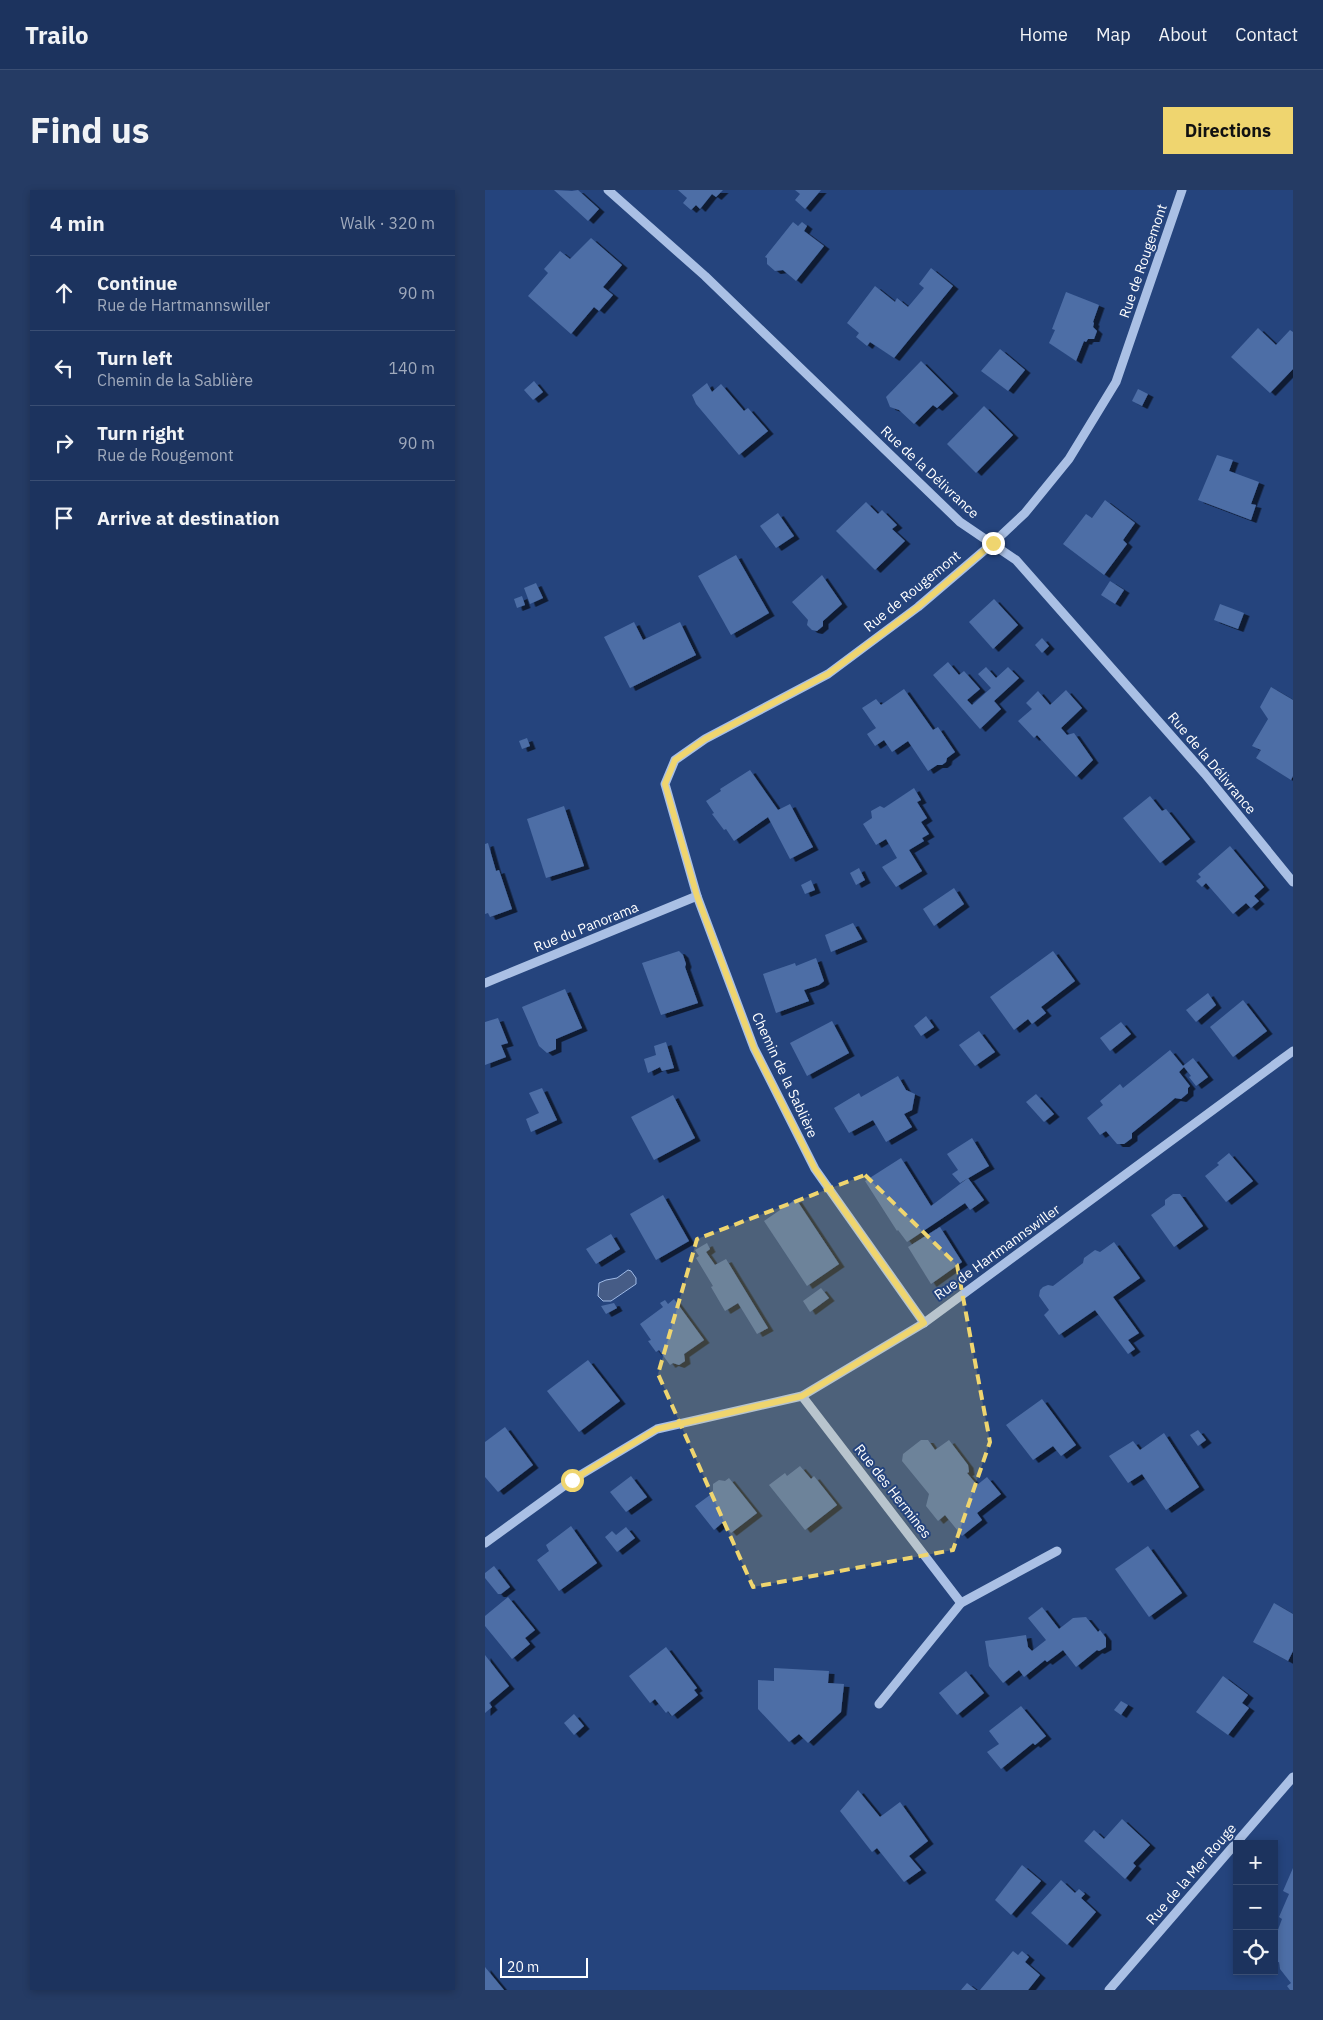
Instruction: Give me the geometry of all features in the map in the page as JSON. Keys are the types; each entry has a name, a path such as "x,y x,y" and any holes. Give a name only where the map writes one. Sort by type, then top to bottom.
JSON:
{"street":[{"name":"Rue de la Délivrance","path":"608,190 705,276 960,522 1016,560 1205,774 1293,882"},
{"name":"Rue de Rougemont","path":"665,784 675,760 705,739 828,674 918,607 1025,513 1069,459 1116,382 1182,190"},
{"name":"Chemin de la Sablière","path":"665,784 697,896 754,1048 815,1169 924,1323"},
{"name":"Rue du Panorama","path":"485,983 697,896"},
{"name":"Rue de Hartmannswiller","path":"485,1543 572,1480 657,1429 802,1396 924,1323 1293,1051"},
{"name":"Rue des Hermines","path":"802,1396 961,1603"},
{"path":"879,1704 961,1603 1057,1551"},
{"name":"Rue de la Mer Rouge","path":"1109,1990 1293,1776"}],"highlighted area":[{"path":"865,1175 957,1265 990,1442 953,1550 753,1587 658,1374 697,1239"}],"water":[{"path":"628,1270 636,1278 636,1284 611,1301 603,1301 598,1296 599,1283 617,1278"}],"building":[{"path":"554,190 578,190 599,209 588,221"},
{"path":"678,190 723,190 716,197 712,194 700,209 696,205 691,210 683,203 687,198"},
{"path":"795,190 821,190 805,209 795,200 800,194"},
{"path":"793,222 798,226 802,222 807,226 804,231 824,246 796,281 783,270 775,271 767,264 767,258 765,257"},
{"path":"591,238 622,265 603,287 613,295 599,311 594,307 571,334 528,296 548,273 544,269 560,251 570,259"},
{"path":"931,268 953,286 894,358 870,342 867,346 856,337 859,333 847,323 875,286 895,302 897,298 908,307 924,288 919,284"},
{"path":"1066,292 1099,305 1093,322 1093,327 1097,331 1094,339 1084,341 1076,361 1049,343 1055,330 1052,329"},
{"path":"1258,328 1276,345 1290,330 1293,332 1293,369 1270,393 1231,357"},
{"path":"1000,349 1025,370 1008,391 981,371"},
{"path":"921,361 953,393 937,408 933,405 914,424 899,410 890,407 886,397"},
{"path":"534,381 543,392 533,400 524,390"},
{"path":"707,383 712,392 721,384 744,411 748,408 768,431 739,455 696,404 692,395"},
{"path":"1138,389 1148,394 1142,406 1132,401"},
{"path":"984,406 1013,435 976,473 947,444"},
{"path":"1217,455 1233,460 1229,471 1259,482 1251,504 1256,505 1251,520 1198,500"},
{"path":"1105,500 1135,523 1123,540 1127,544 1104,575 1063,544 1086,514 1092,518"},
{"path":"866,502 878,514 882,510 897,525 892,529 905,541 875,570 836,531"},
{"path":"778,513 794,536 776,548 760,526"},
{"path":"736,555 769,613 731,635 698,576"},
{"path":"822,575 842,604 823,621 823,626 817,631 812,630 807,625 808,620 792,602"},
{"path":"1110,581 1124,590 1115,604 1101,595"},
{"path":"536,583 543,598 530,604 524,588"},
{"path":"522,596 525,605 517,608 514,599"},
{"path":"994,599 1018,625 993,649 969,622"},
{"path":"1220,604 1244,613 1238,629 1214,620"},
{"path":"634,622 643,640 680,622 696,655 630,688 604,637"},
{"path":"1042,638 1049,646 1042,653 1035,645"},
{"path":"948,662 959,675 964,671 980,689 967,700 972,705 991,688 978,674 986,667 996,678 1008,667 1019,678 994,701 1001,709 980,729 933,675"},
{"path":"1271,687 1293,700 1293,776 1291,780 1256,758 1261,750 1252,746 1268,719 1260,707"},
{"path":"904,689 933,730 938,727 955,752 942,765 937,765 928,771 908,741 892,752 884,740 875,746 867,734 876,728 862,708 876,699 881,705"},
{"path":"1066,690 1082,708 1061,728 1067,735 1074,733 1093,760 1076,777 1037,735 1034,738 1018,721 1032,709 1026,703 1038,691 1050,705"},
{"path":"527,738 530,746 522,749 519,741"},
{"path":"750,770 778,810 790,804 813,847 790,859 768,817 734,841 726,829 724,830 712,814 714,813 706,801 721,791 720,789"},
{"path":"914,788 921,800 917,802 927,818 921,822 929,834 922,838 924,841 909,850 922,871 896,887 882,867 897,858 886,839 876,845 863,824 872,818 871,811 880,806 884,808"},
{"path":"1150,796 1162,811 1166,809 1190,839 1160,863 1123,818"},
{"path":"564,806 584,866 546,878 527,819"},
{"path":"488,843 496,871 499,870 512,909 490,917 488,913 485,914 485,844"},
{"path":"1230,846 1264,887 1254,896 1259,901 1251,908 1246,903 1233,914 1206,883 1202,887 1196,881 1201,877 1198,874"},
{"path":"859,868 865,880 856,885 850,873"},
{"path":"811,880 815,890 805,894 801,885"},
{"path":"954,888 964,904 934,926 923,909"},
{"path":"853,923 862,939 831,952 825,935"},
{"path":"679,951 683,955 685,967 698,1003 661,1015 642,963"},
{"path":"1053,951 1075,981 1041,1007 1046,1013 1032,1024 1028,1019 1014,1030 990,997"},
{"path":"816,958 824,981 819,985 804,990 809,1001 776,1013 763,974 795,963 796,966"},
{"path":"565,989 582,1028 556,1039 556,1049 547,1053 539,1046 522,1007"},
{"path":"1208,993 1216,1005 1196,1022 1186,1010"},
{"path":"1243,1000 1267,1031 1233,1057 1210,1027"},
{"path":"926,1016 934,1027 921,1036 914,1026"},
{"path":"498,1018 508,1043 501,1045 506,1057 485,1065 485,1022"},
{"path":"832,1021 849,1053 807,1076 790,1043"},
{"path":"1121,1022 1131,1034 1110,1051 1100,1038"},
{"path":"979,1031 995,1052 975,1066 959,1045"},
{"path":"666,1042 674,1068 662,1071 660,1067 648,1073 644,1059 656,1055 654,1046"},
{"path":"1170,1050 1183,1066 1193,1058 1208,1077 1196,1086 1184,1067 1179,1072 1190,1086 1188,1093 1181,1099 1175,1098 1132,1133 1132,1138 1124,1144 1117,1144 1106,1131 1100,1135 1087,1118 1103,1105 1100,1101 1120,1084 1123,1088"},
{"path":"898,1076 906,1090 915,1094 912,1110 904,1114 912,1127 886,1142 873,1120 849,1133 834,1108 859,1093 861,1097"},
{"path":"542,1088 557,1120 531,1132 526,1119 539,1113 529,1093"},
{"path":"1036,1094 1054,1114 1044,1122 1026,1102"},
{"path":"673,1095 695,1138 654,1160 631,1117"},
{"path":"972,1138 989,1166 960,1183 952,1174 958,1170 947,1154"},
{"path":"1229,1153 1253,1181 1226,1202 1205,1176 1219,1165 1217,1163"},
{"path":"901,1158 931,1206 968,1178 984,1200 970,1210 965,1203 907,1242 897,1231 865,1181"},
{"path":"1173,1194 1180,1194 1203,1226 1174,1247 1151,1215 1165,1205 1165,1200"},
{"path":"663,1195 689,1241 656,1260 630,1214"},
{"path":"796,1199 839,1264 807,1286 764,1221"},
{"path":"940,1227 962,1262 931,1284 908,1247"},
{"path":"611,1234 620,1249 596,1264 586,1249"},
{"path":"1114,1242 1140,1278 1113,1297 1139,1333 1128,1340 1135,1349 1128,1354 1095,1310 1059,1335 1044,1315 1049,1310 1039,1296 1040,1290 1043,1287 1053,1286 1083,1263 1084,1258 1095,1250 1100,1252"},
{"path":"707,1243 710,1249 706,1252 715,1265 726,1259 768,1328 757,1334 738,1303 725,1311 696,1258 699,1256 695,1250"},
{"path":"821,1288 829,1298 810,1312 803,1301"},
{"path":"674,1299 704,1340 684,1354 685,1361 679,1365 673,1363 670,1365 659,1350 656,1352 648,1341 651,1340 640,1324 663,1307 660,1303 665,1300 668,1304"},
{"path":"614,1303 617,1308 606,1314 601,1306"},
{"path":"588,1360 620,1401 579,1432 547,1391"},
{"path":"1042,1399 1076,1445 1061,1456 1053,1446 1033,1460 1006,1425"},
{"path":"505,1427 533,1465 498,1492 485,1477 485,1442"},
{"path":"1198,1430 1206,1440 1198,1446 1190,1435"},
{"path":"1164,1433 1199,1487 1166,1510 1142,1474 1128,1483 1109,1456 1133,1441 1140,1450"},
{"path":"921,1440 928,1440 935,1450 949,1440 968,1465 969,1472 967,1473 977,1485 987,1477 1001,1494 977,1513 982,1520 962,1536 945,1515 938,1521 926,1506 929,1494 902,1461 903,1454"},
{"path":"800,1466 811,1479 814,1476 837,1505 805,1530 769,1485 785,1473 787,1476"},
{"path":"631,1476 647,1497 626,1512 610,1492"},
{"path":"729,1478 757,1513 731,1533 722,1523 714,1530 695,1506 710,1495 713,1491 713,1484 719,1480 725,1481"},
{"path":"571,1526 597,1563 559,1591 537,1560 549,1551 546,1545"},
{"path":"626,1527 635,1538 617,1552 605,1537 612,1531 616,1535"},
{"path":"1148,1546 1182,1593 1149,1617 1115,1569"},
{"path":"494,1566 510,1587 501,1594 498,1594 485,1578 485,1573"},
{"path":"508,1597 535,1630 525,1638 530,1644 512,1659 485,1626 485,1616"},
{"path":"1274,1603 1293,1614 1293,1651 1288,1661 1253,1642"},
{"path":"1042,1607 1059,1629 1073,1618 1086,1617 1098,1632 1100,1630 1106,1638 1106,1647 1099,1651 1097,1650 1076,1667 1063,1650 1047,1662 1045,1660 1024,1677 1019,1670 1003,1683 989,1666 985,1641 1026,1635 1028,1647 1032,1651 1046,1640 1028,1618"},
{"path":"666,1647 697,1688 694,1690 698,1695 672,1716 668,1711 666,1713 655,1699 650,1703 629,1676"},
{"path":"485,1655 509,1686 489,1703 492,1707 485,1713"},
{"path":"774,1668 829,1671 828,1683 844,1684 841,1712 808,1743 799,1734 789,1742 758,1709 758,1680 774,1681"},
{"path":"966,1671 984,1693 957,1715 939,1693"},
{"path":"1223,1676 1248,1695 1242,1703 1249,1708 1228,1735 1196,1712"},
{"path":"1121,1701 1128,1705 1121,1715 1114,1710"},
{"path":"1021,1706 1046,1736 1035,1745 1033,1743 1001,1769 987,1752 999,1744 989,1731"},
{"path":"574,1714 584,1726 574,1735 564,1723"},
{"path":"858,1790 880,1817 900,1802 928,1841 909,1856 921,1870 904,1882 877,1848 872,1852 840,1811"},
{"path":"1122,1819 1150,1845 1133,1863 1136,1866 1125,1879 1084,1841 1094,1830 1104,1839"},
{"path":"1022,1865 1041,1881 1011,1915 995,1900"},
{"path":"1293,1868 1293,1990 1290,1990 1287,1986 1291,1983 1280,1969 1278,1962 1278,1930 1282,1919 1279,1917 1289,1894 1283,1891"},
{"path":"1061,1880 1075,1893 1079,1889 1085,1894 1081,1898 1096,1912 1067,1945 1031,1913"},
{"path":"1013,1951 1018,1955 1022,1951 1029,1957 1025,1962 1040,1975 1028,1990 980,1990"},
{"path":"485,1967 504,1990 485,1990"},
{"path":"967,1983 976,1990 961,1990"}],"route":[{"path":"572,1480 657,1429 802,1396 924,1323 815,1169 754,1048 697,896 665,784 675,760 705,739 828,674 918,607 993,543"}]}
